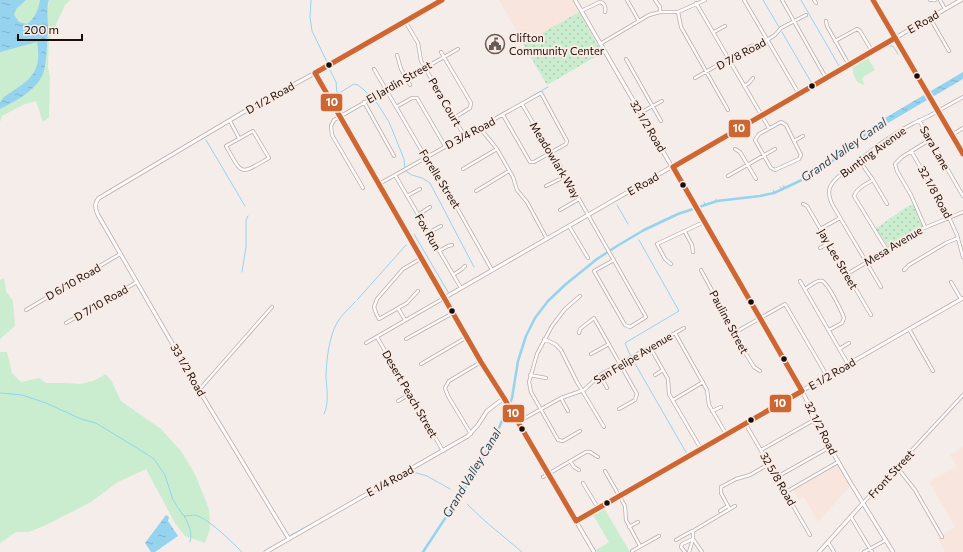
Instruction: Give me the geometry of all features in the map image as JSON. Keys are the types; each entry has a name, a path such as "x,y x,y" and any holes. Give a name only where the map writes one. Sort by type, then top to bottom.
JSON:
{"main road":[{"path":"873,0 963,154"}],"street":[{"name":"D 1/2 Road","path":"99,198 442,0"},
{"name":"32 1/2 Road","path":"575,0 802,391 810,407 814,420 838,462 893,552"},
{"path":"627,0 639,21"},
{"path":"655,0 660,7 660,12"},
{"path":"600,44 652,14 660,12 678,12 705,0"},
{"path":"744,0 799,94"},
{"path":"782,0 826,78"},
{"path":"940,0 945,9"},
{"name":"E Road","path":"366,343 961,0"},
{"path":"581,11 600,2 603,3 606,8 605,12"},
{"path":"696,3 769,128"},
{"path":"678,12 681,27 728,110"},
{"name":"D 7/8 Road","path":"695,78 751,46 760,44 775,35 781,28 806,15"},
{"path":"930,18 949,51"},
{"name":"Pera Court","path":"406,21 418,43 420,57 425,67 465,137"},
{"path":"826,21 826,26 849,65"},
{"path":"714,32 724,26"},
{"path":"836,41 857,29 860,31 872,52"},
{"name":"El Jardin Street","path":"340,116 458,49"},
{"path":"441,52 471,103 470,108 454,118"},
{"path":"397,56 399,66 410,85"},
{"path":"626,59 661,121"},
{"name":"Forelle Street","path":"374,69 433,170 442,181 492,270"},
{"path":"315,73 481,362 512,411 594,552"},
{"path":"744,86 753,78"},
{"name":"D 3/4 Road","path":"379,184 541,93 567,141 566,144 550,152"},
{"name":"Bunting Avenue","path":"840,218 829,196 829,188 832,182 859,160 901,130 963,97"},
{"path":"396,107 412,98 416,98 445,146"},
{"path":"640,113 662,101"},
{"path":"364,102 394,156"},
{"name":"Meadowlark Way","path":"522,104 580,199 646,317 630,327 625,325 594,271 614,260"},
{"path":"503,115 530,162 534,162 550,152"},
{"path":"340,116 333,122 331,126 331,133 363,188"},
{"name":"Sara Lane","path":"919,120 963,196"},
{"path":"230,121 240,138"},
{"path":"782,122 786,125 801,153 801,157 777,170 773,170 755,141 755,138 759,134 769,128 782,122"},
{"path":"480,128 497,149 517,190 527,202 547,239"},
{"path":"952,134 963,128"},
{"path":"253,130 269,158 247,170 240,169 226,146 240,138 253,130"},
{"path":"794,141 803,136"},
{"path":"925,227 911,195 896,168 896,162 931,139"},
{"path":"463,169 497,149"},
{"path":"735,149 740,152 756,179"},
{"path":"728,176 775,149"},
{"name":"32 1/8 Road","path":"911,151 949,216 958,238 963,256"},
{"path":"859,160 887,204"},
{"path":"476,190 509,171"},
{"name":"Fox Run","path":"395,175 461,288"},
{"path":"546,186 566,176"},
{"path":"873,180 854,193 854,196 887,250"},
{"path":"407,196 420,189"},
{"name":"33 1/2 Road","path":"99,198 96,205 96,212 199,390 289,539"},
{"path":"560,210 580,199"},
{"name":"Jay Lee Street","path":"803,204 807,206 871,315"},
{"path":"418,214 430,207"},
{"name":"Mesa Avenue","path":"847,274 887,250 902,238 949,216 963,212"},
{"path":"820,229 840,218 881,287"},
{"path":"671,264 665,259 656,244 704,222"},
{"path":"428,233 441,226"},
{"path":"569,226 588,258"},
{"path":"685,232 692,245 693,252"},
{"path":"904,270 909,265 958,238"},
{"path":"820,248 829,243"},
{"path":"439,251 452,245"},
{"name":"D 6/10 Road","path":"26,310 120,254"},
{"path":"418,291 407,303 379,319 374,306 377,299 403,269 422,258"},
{"path":"453,275 465,266"},
{"name":"Pauline Street","path":"701,270 722,313 754,367 760,371"},
{"path":"800,281 848,364"},
{"path":"805,289 817,282 822,281 832,294 844,318 842,323 829,330"},
{"name":"D 7/10 Road","path":"66,323 137,282"},
{"path":"951,282 962,299"},
{"path":"580,296 558,317 544,339 537,354 529,382 531,392 558,440 563,441 580,431"},
{"name":"E 1/2 Road","path":"576,521 962,299"},
{"path":"734,333 784,304 827,376"},
{"path":"199,390 272,307"},
{"path":"398,308 405,320"},
{"path":"406,339 453,313"},
{"path":"579,332 580,329 594,318 637,396 635,400 619,409"},
{"name":"San Felipe Avenue","path":"518,422 561,398 582,390 600,376 684,328"},
{"path":"909,329 933,372"},
{"path":"675,333 703,382 707,390 709,405 726,434"},
{"name":"Desert Peach Street","path":"377,336 443,451"},
{"path":"421,364 467,337"},
{"path":"544,339 555,344 561,350 604,427"},
{"path":"839,349 849,343"},
{"path":"591,354 608,344"},
{"path":"650,347 668,379 669,394 701,449"},
{"path":"470,434 445,388 446,384 451,379 481,362"},
{"path":"656,375 663,370"},
{"path":"530,375 546,378"},
{"path":"600,376 607,388"},
{"path":"673,400 703,382"},
{"path":"398,401 410,394"},
{"name":"Front Street","path":"819,552 963,395"},
{"path":"561,398 568,411"},
{"name":"E 1/4 Road","path":"266,552 470,434 487,411 505,400"},
{"path":"712,411 721,407"},
{"path":"761,450 814,420"},
{"name":"32 5/8 Road","path":"745,423 810,535"},
{"path":"777,477 830,447"},
{"path":"543,477 586,452 590,452 598,457"},
{"path":"570,461 574,467 579,470"},
{"path":"786,492 838,462"},
{"path":"720,511 729,507 721,493 720,489 723,486 736,479 747,476 769,464"},
{"path":"896,467 915,490 942,537"},
{"path":"605,471 625,506 626,520 640,546"},
{"path":"583,483 598,508"},
{"path":"676,540 735,506"},
{"path":"851,517 871,550"},
{"path":"629,527 638,522"},
{"path":"689,552 693,539 692,532"},
{"path":"632,551 659,536"},
{"path":"685,552 681,547 682,544 693,539"},
{"path":"693,539 702,552"},
{"path":"864,552 871,550 886,540"},
{"path":"828,542 834,552"}],"shaded area":[{"path":"499,0 572,0 579,12 524,44 520,36 522,35 519,35"},
{"path":"963,447 963,552 945,552 937,538 955,527 929,482 957,466 950,455"},
{"path":"838,463 851,485 818,522 804,497 799,500 793,489"}],"green space":[{"path":"26,0 45,0 48,8 49,0 70,0 65,5 49,40 49,117 43,122 36,101 25,104 2,116 0,122 0,40 13,8"},
{"path":"579,12 602,53 547,85 523,44"},
{"path":"868,58 875,70 863,77 862,80 865,85 859,83 855,78 853,65"},
{"path":"914,204 923,226 908,233 888,246 875,229 905,208"},
{"path":"4,278 6,291 13,301 15,326 0,339 0,280"},
{"path":"0,352 7,352 12,373 21,382 39,378 46,383 80,384 93,381 106,374 112,382 121,401 161,429 181,451 195,474 209,509 210,529 205,543 185,536 175,523 146,469 118,482 91,502 46,525 29,532 16,532 0,543"},
{"path":"604,508 630,552 597,552 596,550 609,542 593,515"}],"water":[{"path":"0,0 26,0 16,9 14,15 19,22 27,24 36,14 40,0 49,0 47,10 47,51 43,74 35,86 18,99 0,109 0,102 4,97 31,76 38,62 38,53 37,42 0,52"},
{"path":"963,72 963,79 888,123 885,118"},
{"path":"166,515 169,517 168,521 178,536 155,552 151,552 145,543"}],"waterway":[{"path":"311,0 310,17 312,31 328,64"},
{"path":"763,0 779,27"},
{"path":"801,0 839,66"},
{"path":"782,32 811,82"},
{"path":"889,46 893,46 898,54"},
{"path":"330,70 336,82 337,93 354,84 363,89 377,103 389,122 404,159 405,169 412,175 422,178 430,183 474,267"},
{"path":"519,104 548,87"},
{"path":"336,98 337,93"},
{"path":"335,105 336,98"},
{"name":"Grand Valley Canal","path":"423,552 467,485 494,439 512,398 518,361 526,336 535,318 548,301 566,284 597,259 617,246 644,230 678,214 717,201 774,193 806,178 824,168 855,142 889,118"},
{"path":"206,140 245,206"},
{"path":"617,205 628,224"},
{"path":"242,272 246,247 246,220 248,216"},
{"path":"414,234 448,292"},
{"path":"630,355 625,343 679,311 639,240"},
{"path":"357,300 406,245"},
{"path":"324,414 327,401 326,378 328,350 332,335 339,320 355,302"},
{"path":"633,360 687,454"},
{"path":"0,393 22,395 46,403 81,419 96,423 154,459 165,475 173,500 184,515 191,535 190,542"},
{"path":"409,471 427,476 450,489"},
{"path":"467,504 522,552"},
{"path":"185,516 194,515 205,520 219,530 242,552"},
{"path":"291,535 306,527"}],"transit line":[{"name":"10","path":"442,0 315,73 481,362 504,398 576,521 802,391 673,167 895,38"},
{"name":"10","path":"873,0 963,154"}],"place":[{"name":"Clifton Community Center","path":"495,44"}]}
